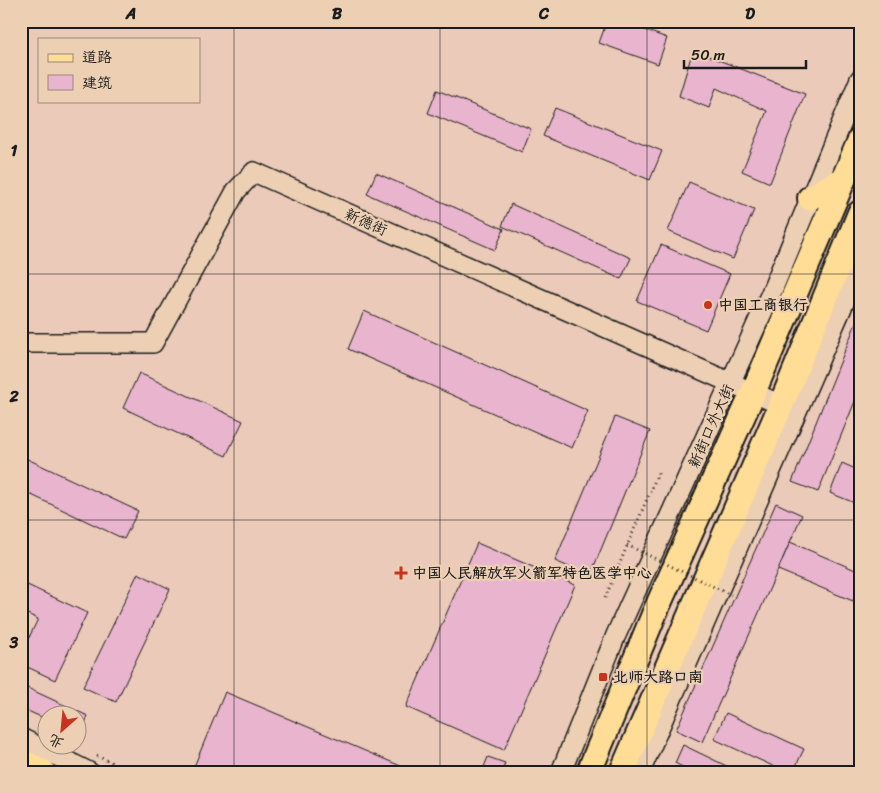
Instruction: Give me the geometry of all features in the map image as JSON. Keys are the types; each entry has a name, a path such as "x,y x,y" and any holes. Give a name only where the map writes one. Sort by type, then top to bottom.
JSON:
{"main road":[{"name":"新街口外大街","path":"589,772 655,612 753,393 860,140"},
{"path":"810,198 844,178"},
{"path":"622,772 859,220"},
{"path":"21,761 43,772"}],"street":[{"name":"新街口外大街","path":"561,772 616,634 771,293 860,79"},
{"name":"新德街","path":"21,342 153,343 236,191 254,172 781,404"},
{"path":"640,772 860,266"},
{"path":"21,738 88,772"}],"path":[{"path":"605,598 659,471"},
{"path":"628,545 730,595"}],"building":[{"path":"607,21 620,21 667,38 658,64 599,43"},
{"path":"732,21 749,21 746,27"},
{"path":"693,50 805,94 770,183 742,171 767,111 716,88 709,108 679,96"},
{"path":"437,90 531,129 522,152 428,113"},
{"path":"555,108 662,151 650,180 543,136"},
{"path":"376,173 504,229 495,250 367,194"},
{"path":"689,182 754,210 733,259 668,231"},
{"path":"511,204 631,258 621,279 502,226"},
{"path":"661,245 730,274 706,330 637,301"},
{"path":"364,311 588,411 572,448 348,349"},
{"path":"860,313 860,389 818,492 792,482"},
{"path":"139,373 243,421 226,456 123,408"},
{"path":"615,417 650,431 590,576 555,561"},
{"path":"21,456 138,511 124,539 21,490"},
{"path":"842,463 860,471 860,505 830,493"},
{"path":"776,503 802,515 702,742 676,730"},
{"path":"790,542 860,572 860,586 853,601 778,570"},
{"path":"477,543 575,585 504,750 406,707"},
{"path":"138,573 170,589 116,702 83,687"},
{"path":"21,582 87,613 55,680 21,664 21,654 38,619 21,611"},
{"path":"21,685 66,706 38,706 38,716 21,708"},
{"path":"225,692 415,772 201,772 193,769"},
{"path":"726,713 804,749 793,772 786,772 714,739"},
{"path":"683,745 739,772 692,772 675,763"},
{"path":"488,757 505,763 502,772 482,772"}],"place":[{"name":"中国工商银行","path":"708,305"},
{"name":"中国人民解放军火箭军特色医学中心","path":"401,573"},
{"name":"北师大路口南","path":"603,677"}]}
